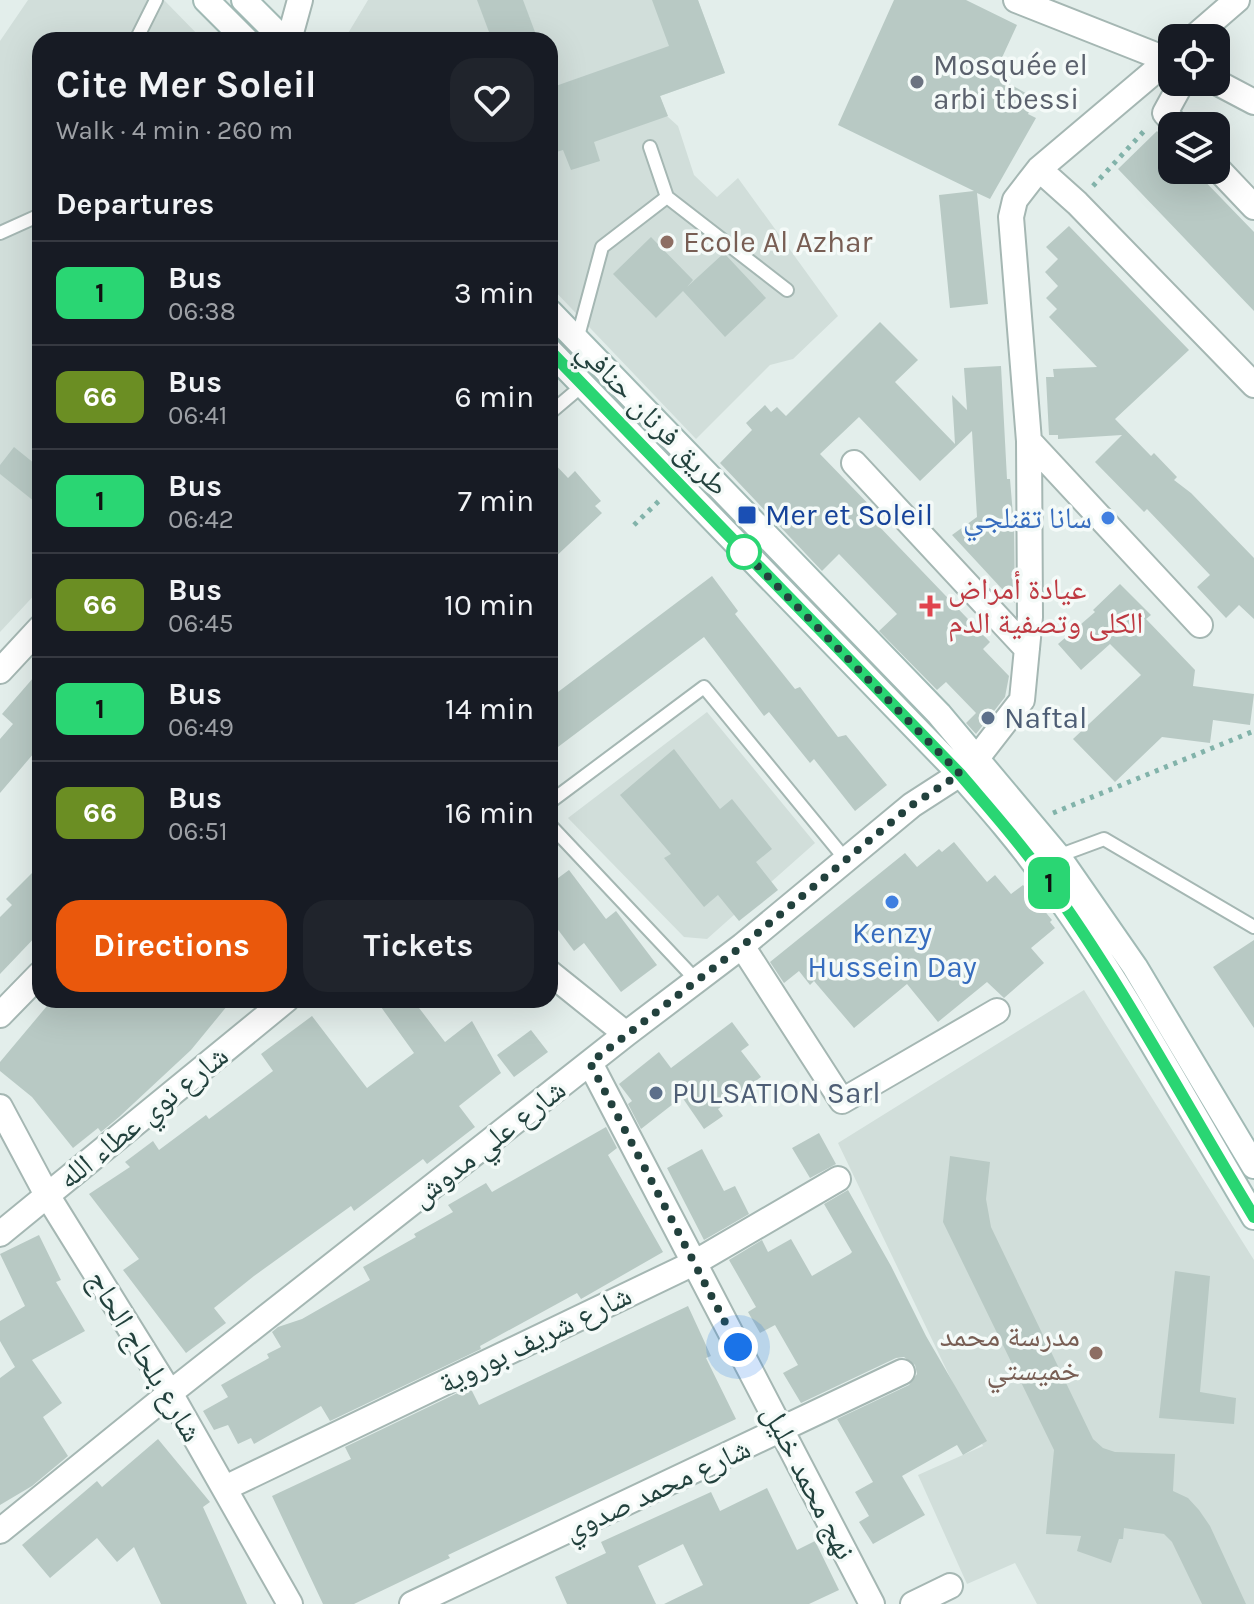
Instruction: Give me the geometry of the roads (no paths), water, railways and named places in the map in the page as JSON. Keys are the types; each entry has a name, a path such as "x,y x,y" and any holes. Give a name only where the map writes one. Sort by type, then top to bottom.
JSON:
{"street":[{"path":"206,0 238,32"},
{"path":"244,0 278,32"},
{"path":"290,32 300,0"},
{"path":"1016,0 1158,54"},
{"path":"1209,24 1237,0"},
{"name":"شارع علي مدوش","path":"0,1531 170,1393 742,946 912,805 968,766 1022,700 1030,617 1029,441 1011,217 1015,200 1039,169 1158,70"},
{"path":"1230,89 1254,102"},
{"path":"1039,169 1077,203 1254,385"},
{"path":"1230,182 1254,207"},
{"name":"طريق فرنان حنافي","path":"558,320 939,714 968,766 1121,991 1254,1217"},
{"name":"طريق فرنان حنافي","path":"558,359 678,483 968,766 1030,822 1058,856 1135,967 1254,1166"},
{"path":"1029,441 1200,625"},
{"path":"854,463 1027,649"},
{"path":"0,671 32,637"},
{"path":"742,946 842,1101 997,1011"},
{"path":"558,979 626,1034"},
{"path":"0,1015 32,982"},
{"name":"شارع نوي عطاء الله","path":"0,1234 276,1008"},
{"name":"نهج محمد خليل","path":"590,1063 872,1604"},
{"name":"شارع بلحاج الحاج","path":"0,1107 47,1195 170,1393 290,1604"},
{"name":"شارع شريف بوروية","path":"225,1488 694,1263 838,1179"},
{"name":"شارع محمد صدوي","path":"412,1604 902,1372"},
{"path":"913,1604 950,1586"}],"lane":[{"path":"140,32 156,0"},
{"path":"650,147 667,197 787,290"},
{"path":"577,340 602,247 667,197"},
{"path":"0,233 32,219"},
{"path":"558,406 583,385"},
{"path":"558,796 704,687 846,860"},
{"path":"558,833 697,981"},
{"path":"1058,856 1104,839 1254,927"}],"place":[{"name":"Mosquée el arbi tbessi","path":"917,82"},
{"name":"Ecole Al Azhar","path":"667,242"},
{"name":"Mer et Soleil","path":"747,515"},
{"name":"سانا تقنلجي","path":"1108,518"},
{"name":"عيادة أمراض الكلى وتصفية الدم","path":"930,606"},
{"name":"Naftal","path":"988,718"},
{"name":"Kenzy Hussein Day","path":"892,902"},
{"name":"PULSATION Sarl","path":"656,1093"},
{"name":"مدرسة محمد خميستي","path":"1096,1353"}]}
